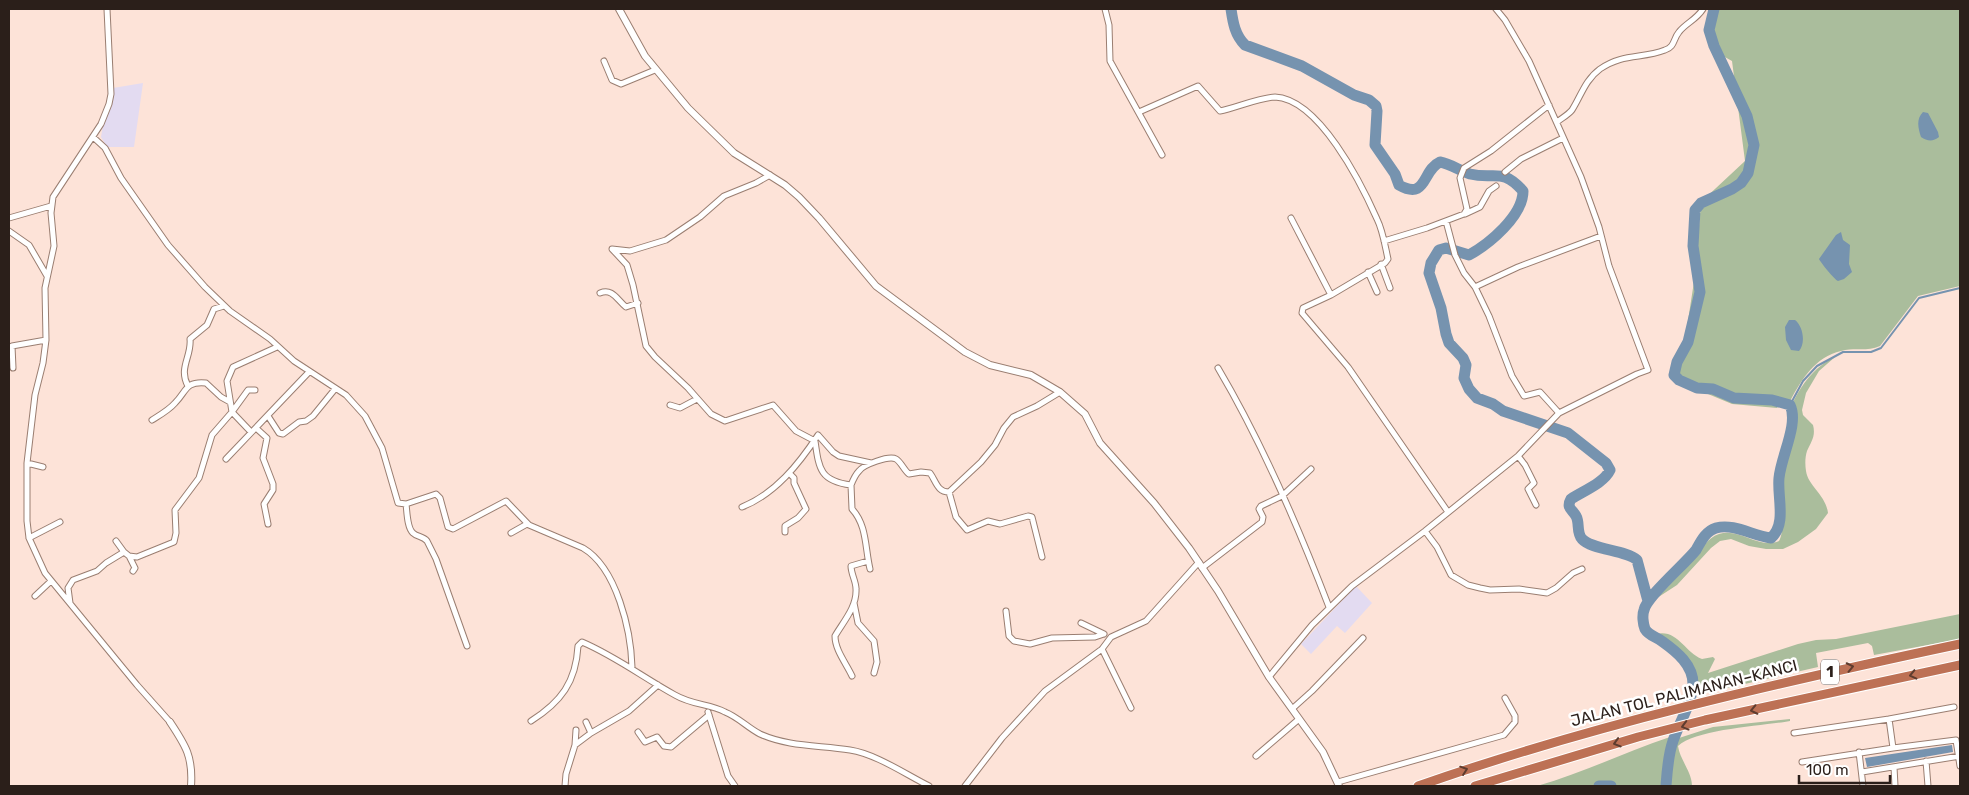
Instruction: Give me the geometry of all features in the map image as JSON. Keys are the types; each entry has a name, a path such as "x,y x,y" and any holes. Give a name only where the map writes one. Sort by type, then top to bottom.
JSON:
{"highway":[{"name":"JALAN TOL PALIMANAN–KANCI","path":"1418,786 1576,735 1836,670 1960,644"},
{"name":"JALAN TOL PALIMANAN–KANCI","path":"1475,786 1638,737 1705,720 1960,665"}],"street":[{"path":"107,9 111,94 106,114 93,137 59,186 51,206 54,246 45,288 46,340 43,363 35,395 27,462 26,511 29,538 40,564 51,581 170,722 190,756 192,767 191,786"},
{"path":"619,9 641,50 655,70 694,114 734,153 785,185 805,203 872,282 977,359 990,365 1031,375 1060,392 1085,414 1100,442 1154,503 1201,565 1268,677 1323,752 1338,784 1504,735 1515,722 1515,716 1506,698"},
{"path":"1105,9 1110,25 1110,61 1122,86 1139,112 1162,155"},
{"path":"1268,677 1312,625 1352,586 1425,531 1518,456 1558,413 1648,370 1609,266 1581,178 1524,52 1505,20 1496,9"},
{"path":"1557,122 1570,112 1586,85 1598,70 1628,56 1667,50 1674,44 1678,33 1692,22 1703,9"},
{"path":"604,61 612,80 621,84 655,70"},
{"path":"1139,112 1198,86 1220,111 1275,97 1294,101 1317,121 1342,152 1378,220 1388,259 1387,262 1304,308 1302,313 1348,367 1448,512"},
{"path":"1464,214 1467,209 1461,185 1461,174 1464,168 1490,152 1549,105"},
{"path":"93,137 105,148 121,178 168,245 205,287 237,317 270,339 277,347 309,372 346,395 367,419 382,448 396,500 400,504 406,504 436,494 438,495 448,527 453,529 506,501 528,524 586,550 604,569 624,613 631,645 632,668"},
{"path":"1505,172 1525,157 1563,138"},
{"path":"627,265 612,249 630,251 666,240 700,217 724,196 756,184 770,175"},
{"path":"1384,241 1446,221 1480,207 1489,191 1496,186"},
{"path":"9,218 51,206"},
{"path":"1291,218 1330,295"},
{"path":"1446,221 1455,255 1464,273 1475,287 1512,376 1523,395 1540,392 1558,413"},
{"path":"9,232 29,246 47,276"},
{"path":"1475,287 1518,267 1601,236"},
{"path":"630,251 627,257 627,265 638,303 646,346 655,357 688,388 711,414 725,421 773,405 796,431 815,441"},
{"path":"1381,264 1390,288"},
{"path":"1368,272 1377,292"},
{"path":"600,293 606,290 610,292 626,307 638,303"},
{"path":"188,386 184,380 184,366 191,345 190,339 207,324 214,309 224,306"},
{"path":"13,368 12,346 46,340"},
{"path":"251,432 232,412 227,381 233,367 277,347"},
{"path":"1218,368 1246,416 1312,564 1329,608"},
{"path":"226,459 309,372"},
{"path":"152,420 173,405 188,386 194,383 206,383 225,400 230,402"},
{"path":"268,416 279,433 283,434 299,422 306,421 313,416 335,389"},
{"path":"70,603 68,588 73,580 97,571 106,563 127,554 137,557 174,542 176,533 175,510 199,478 212,435 248,390 255,390"},
{"path":"949,492 981,462 995,445 1004,428 1013,417 1037,406 1060,392"},
{"path":"670,405 680,408 697,399"},
{"path":"256,428 266,438 263,458 274,484 264,504 268,524"},
{"path":"742,507 754,502 789,473 820,435 832,452 839,456 872,463"},
{"path":"815,441 818,457 826,477 837,483 851,485"},
{"path":"1518,456 1523,461 1534,482 1528,489 1536,505"},
{"path":"870,569 863,527 852,509 851,485 859,471 872,463 894,458 909,474 930,473 939,490 949,492"},
{"path":"27,462 43,467"},
{"path":"965,786 1002,738 1045,691 1102,649 1111,638 1146,621 1201,565 1262,522 1263,516 1259,509 1282,496 1311,469"},
{"path":"785,532 785,526 798,518 806,508 794,478 789,473"},
{"path":"949,492 956,517 967,530 988,520 1000,524 1028,516 1032,517 1042,557"},
{"path":"406,504 411,532 426,538 428,541 467,646"},
{"path":"29,538 60,522"},
{"path":"512,534 528,524"},
{"path":"1425,531 1437,547 1451,575 1468,585 1480,588 1490,590 1519,589 1547,593 1556,588 1573,573 1582,569"},
{"path":"116,541 127,554 135,568 133,571"},
{"path":"852,676 834,639 854,602 856,589 851,566 868,561"},
{"path":"35,596 51,581"},
{"path":"854,602 858,623 874,640 877,662 874,673"},
{"path":"1006,611 1009,636 1018,642 1030,644 1052,638 1095,637 1104,634"},
{"path":"1080,623 1111,638"},
{"path":"1292,709 1363,638"},
{"path":"531,721 547,711 563,693 576,669 580,643 585,643 632,668 677,697 724,711 758,733 776,740 801,745 850,750 864,754 929,786"},
{"path":"1102,649 1131,708"},
{"path":"575,745 629,710 658,685"},
{"path":"706,707 728,776 735,786"},
{"path":"1794,733 1954,707"},
{"path":"638,732 646,742 657,737 664,746 671,747 709,715"},
{"path":"1256,756 1299,719"},
{"path":"1889,719 1892,748"},
{"path":"586,722 591,733"},
{"path":"565,786 566,774 575,745 576,730"},
{"path":"1802,762 1859,752 1956,740 1960,766"},
{"path":"1859,752 1863,786"},
{"path":"1862,772 1959,755"},
{"path":"1926,761 1928,786"},
{"path":"1894,767 1895,786"}],"shaded area":[{"path":"143,83 134,147 107,147 101,137 103,125 111,107 113,88"},
{"path":"1356,586 1372,603 1345,633 1337,626 1311,654 1301,644"}],"green space":[{"path":"1718,9 1960,9 1960,286 1918,296 1880,346 1870,349 1841,351 1824,358 1810,370 1790,401 1782,400 1777,408 1732,404 1672,379 1685,340 1695,275 1701,202 1745,161 1732,61 1723,56 1712,33"},
{"path":"1835,357 1819,371 1806,393 1802,410 1803,415 1813,425 1814,429 1813,439 1806,456 1807,476 1824,501 1828,513 1816,529 1798,542 1783,549 1749,546 1731,539 1720,541 1711,548 1677,585 1657,598 1705,544 1719,534 1734,533 1764,543 1779,541 1782,528 1782,475 1795,420 1792,404 1809,377 1827,361"},
{"path":"1960,614 1960,639 1874,655 1872,646 1868,643 1816,653 1818,667 1698,695 1695,674 1686,658 1673,645 1656,634 1664,633 1670,635 1702,659 1713,657 1715,659 1708,673 1798,644 1816,640 1836,639"},
{"path":"1790,719 1790,721 1714,732 1687,740 1678,746 1692,786 1669,786 1671,754 1679,738 1713,727"},
{"path":"1670,737 1664,786 1624,787 1603,783 1592,786 1537,786 1571,775"}],"water":[{"path":"1923,112 1928,113 1938,132 1939,137 1935,140 1921,137 1918,121"},
{"path":"1841,232 1843,240 1850,245 1849,264 1852,272 1844,279 1838,281 1819,259 1836,235"},
{"path":"1789,320 1795,320 1802,330 1803,339 1799,351 1791,350 1786,340 1785,327"},
{"path":"1952,745 1953,752 1867,767 1865,758"}],"waterway":[{"path":"1231,9 1237,33 1245,45 1302,66 1354,95 1369,100 1376,106 1375,145 1395,174 1399,185 1408,189 1420,187 1430,171 1440,162 1470,174 1504,177 1523,191 1517,210 1495,237 1469,255 1446,248 1439,250 1431,263 1429,273 1441,308 1446,334 1449,343 1463,358 1466,365 1464,378 1469,389 1477,398 1493,404 1503,411 1568,433 1606,463 1610,470 1607,475 1598,483 1571,499 1569,506 1576,516 1579,533 1587,543 1625,554 1637,560 1648,601"},
{"path":"1666,786 1670,752 1685,713 1693,684 1690,671 1679,655 1645,629 1643,622 1644,610 1652,597 1696,550 1704,537 1712,529 1723,527 1737,528 1771,538 1776,532 1780,518 1780,469 1792,421 1790,405 1772,400 1734,398 1713,389 1697,388 1679,380 1674,375 1677,362 1688,342 1700,292 1693,246 1695,210 1701,203 1741,183 1748,173 1754,145 1747,116 1714,46 1709,30 1714,9"},
{"path":"1790,405 1803,381 1817,366 1843,352 1871,352 1881,348 1919,298 1960,288"},
{"path":"1599,786 1611,786"}]}
